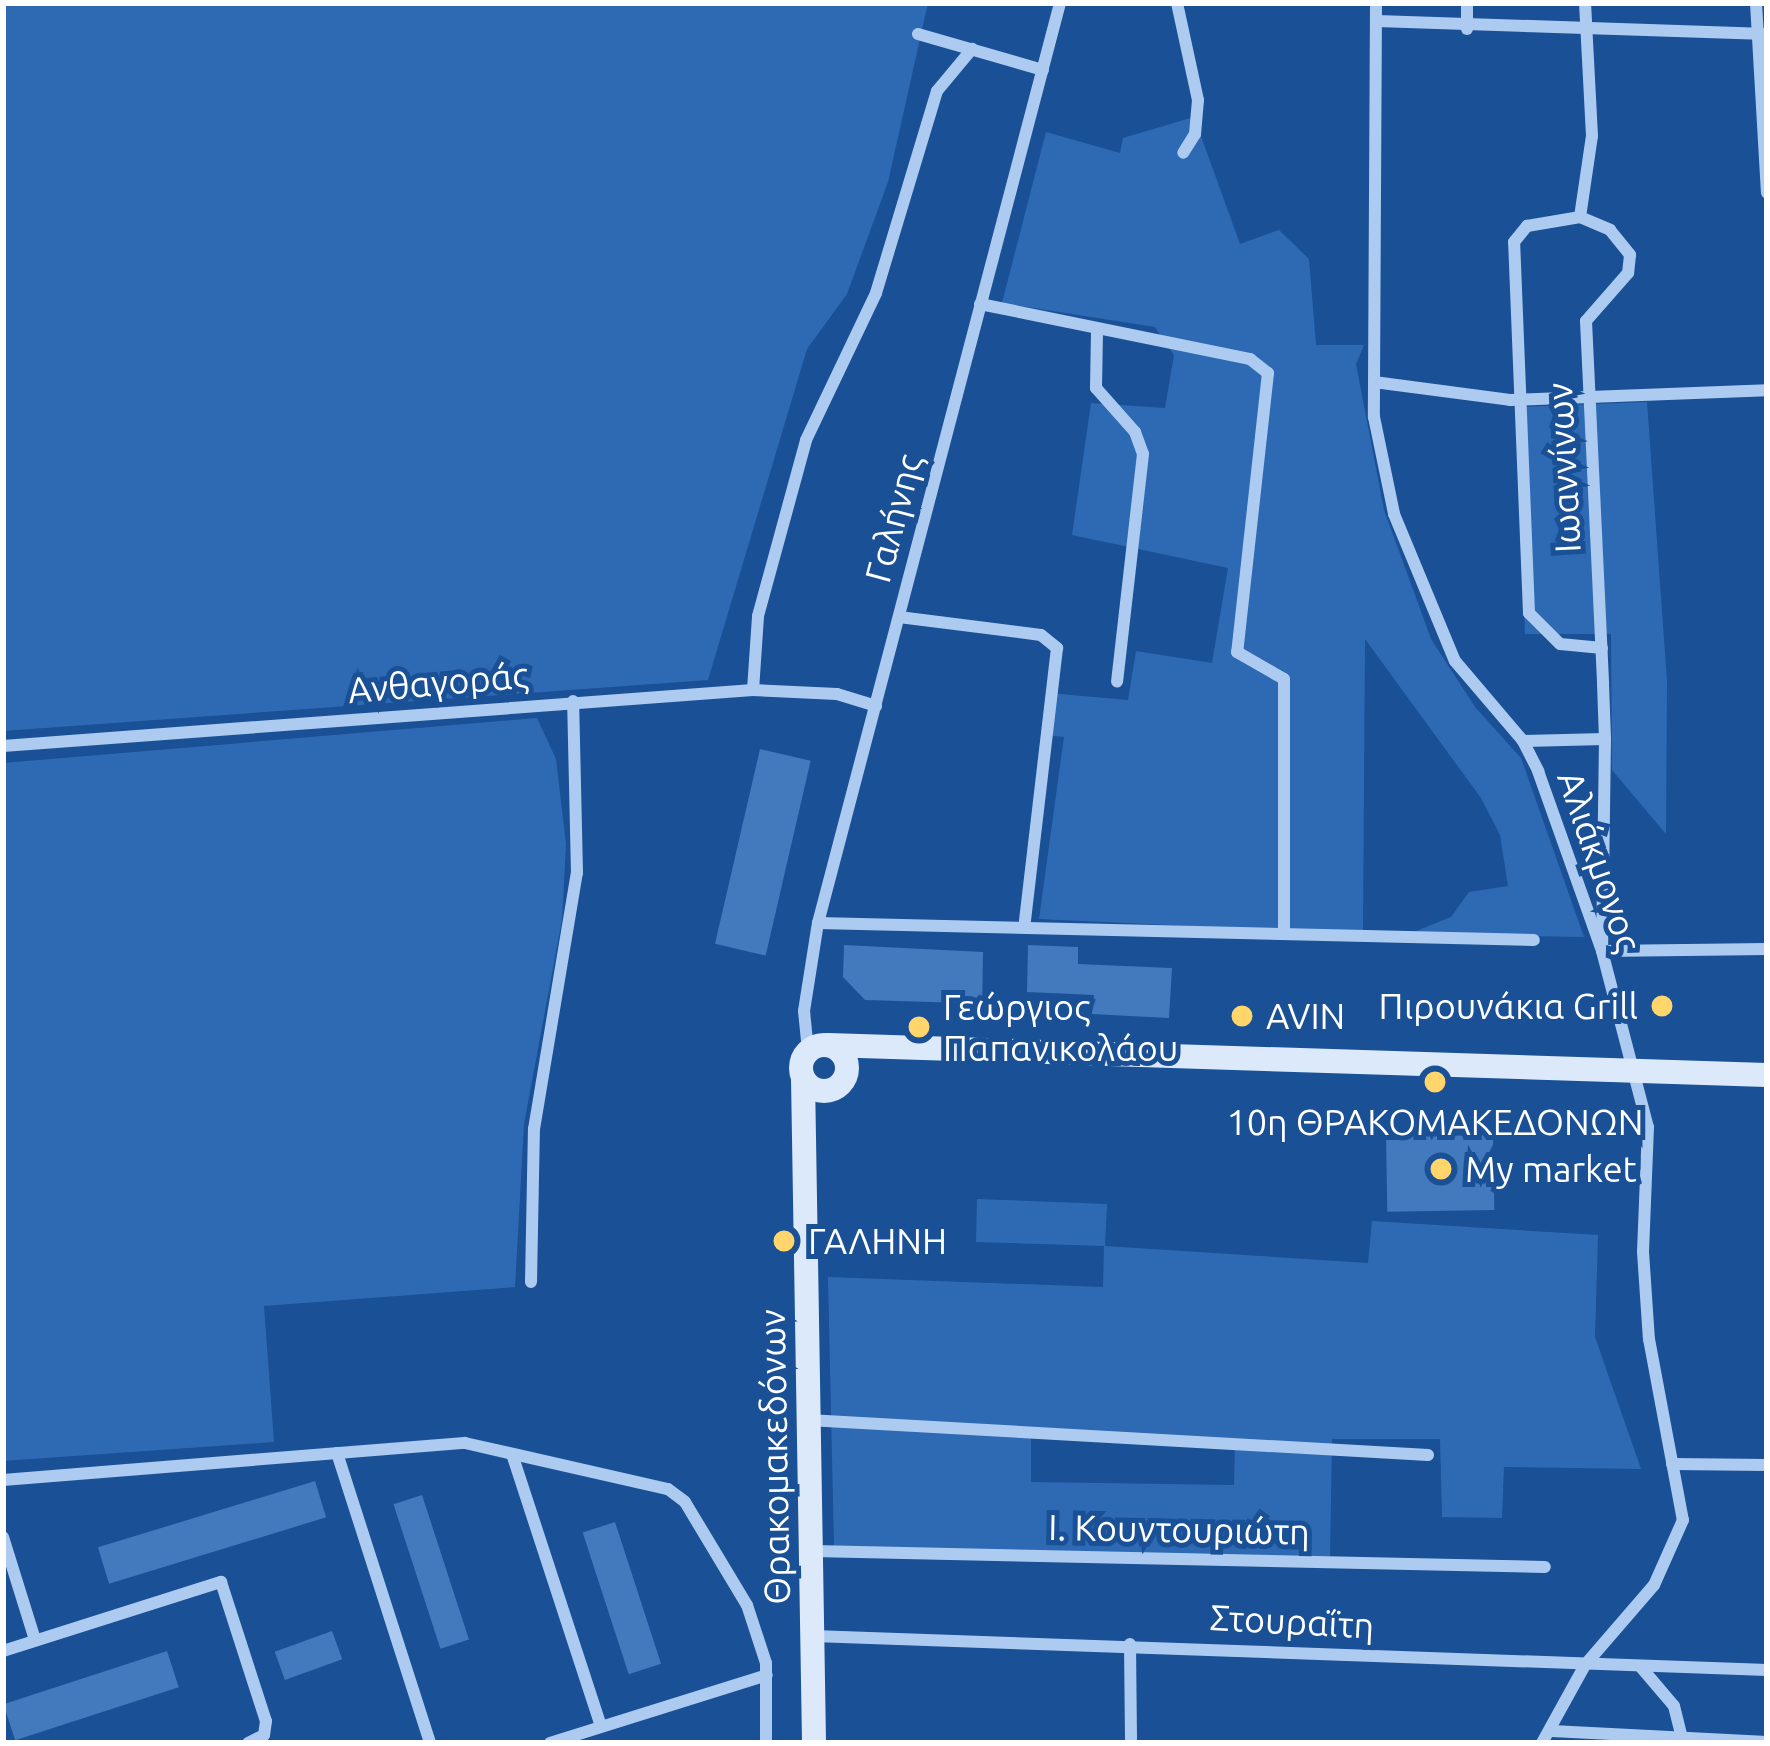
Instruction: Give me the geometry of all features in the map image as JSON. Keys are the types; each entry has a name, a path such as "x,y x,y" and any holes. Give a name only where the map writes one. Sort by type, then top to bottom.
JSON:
{"main road":[{"path":"818,1048 1767,1075"},
{"path":"818,1048 846,1058 840,1082"},
{"name":"Θρακομακεδόνων","path":"814,1743 803,1078 818,1048"},
{"path":"803,1078 819,1091 900,1048"},
{"name":"Θρακομακεδόνων","path":"806,1168 840,1082"}],"street":[{"name":"Γαλήνης","path":"818,1048 803,1021 818,923 1060,3"},
{"path":"1177,3 1198,100 1195,134 1183,152"},
{"name":"Αλιάκμονος","path":"1376,3 1374,382 1394,514 1438,626 1472,688 1523,741 1602,951 1629,1073 1648,1127 1642,1252 1657,1408 1683,1500 1677,1541 1654,1586 1585,1665 1542,1743"},
{"path":"1467,3 1467,29"},
{"path":"1585,3 1592,136 1580,217 1527,226 1514,242 1529,613 1560,644 1602,648"},
{"path":"1756,3 1762,34 1767,193"},
{"path":"1377,21 1467,29 1762,34"},
{"path":"918,34 1043,70"},
{"path":"753,690 758,616 806,440 876,293 937,91 972,50"},
{"name":"Ιωαννίνων","path":"1580,217 1610,230 1630,255 1628,273 1586,320 1605,740 1602,951"},
{"path":"980,304 1250,359 1268,374 1237,652 1284,680 1284,934"},
{"path":"1097,331 1096,388 1136,432 1143,454 1117,682"},
{"path":"1374,382 1520,400 1767,390"},
{"path":"898,617 1041,635 1057,648 1024,927"},
{"name":"Ανθαγοράς","path":"3,746 753,690 837,694 876,706"},
{"path":"531,1282 534,1129 577,873 573,701"},
{"path":"1523,741 1605,740"},
{"path":"818,923 1534,940"},
{"path":"1602,951 1767,949"},
{"path":"808,1420 1428,1455"},
{"path":"3,1480 465,1443 677,1494 739,1587 766,1676 766,1743"},
{"path":"338,1453 430,1743"},
{"path":"512,1454 601,1726"},
{"path":"1672,1464 1767,1466"},
{"path":"3,1537 35,1640"},
{"name":"Ι. Κουντουριώτη","path":"813,1551 1545,1567"},
{"path":"3,1651 221,1582 266,1721 264,1735 248,1743"},
{"name":"Στουραΐτη","path":"814,1636 1767,1670"},
{"path":"1130,1644 1131,1743"},
{"path":"1640,1666 1673,1706 1682,1740"},
{"path":"550,1743 766,1676"},
{"path":"1552,1730 1767,1742"}],"shaded area":[{"path":"3,3 928,3 888,182 847,294 807,349 708,680 3,731"},
{"path":"1194,117 1240,244 1279,230 1309,259 1316,345 1364,345 1356,364 1384,510 1431,639 1475,707 1521,758 1584,937 1409,934 1451,917 1469,892 1508,886 1500,835 1481,798 1365,639 1363,934 1039,919 1064,737 1044,735 1049,693 1128,700 1136,651 1212,663 1228,568 1072,535 1091,403 1165,408 1174,355 1155,327 1002,303 1046,132 1120,153 1123,138"},
{"path":"1647,402 1667,681 1666,834 1612,770 1611,634 1525,634 1517,407"},
{"path":"537,718 556,759 566,844 562,920 524,1124 515,1287 264,1306 274,1442 3,1461 3,763"},
{"path":"977,1199 1107,1204 1105,1246 1368,1263 1372,1221 1598,1235 1595,1337 1641,1469 1504,1467 1502,1518 1442,1517 1440,1439 1332,1439 1330,1559 834,1546 828,1277 1103,1287 1104,1246 976,1242","holes":["1031,1436 1235,1440 1234,1485 1031,1482"]}],"building":[{"path":"760,749 811,761 766,956 715,944"},
{"path":"844,945 983,952 982,1011 962,1009 963,1003 865,1000 843,977"},
{"path":"1028,945 1078,947 1078,964 1172,968 1169,1018 1092,1014 1094,995 1027,992"},
{"path":"1493,1135 1494,1210 1387,1212 1386,1137"},
{"path":"315,1481 326,1517 109,1584 98,1547"},
{"path":"422,1495 469,1640 440,1649 393,1504"},
{"path":"615,1522 661,1664 629,1674 583,1533"},
{"path":"332,1631 342,1659 285,1680 275,1652"},
{"path":"167,1651 179,1687 15,1740 3,1704"}],"place":[{"name":"Πιρουνάκια Grill","path":"1662,1006"},
{"name":"AVIN","path":"1242,1016"},
{"name":"Γεώργιος Παπανικολάου","path":"919,1027"},
{"name":"10η ΘΡΑΚΟΜΑΚΕΔΟΝΩΝ","path":"1435,1082"},
{"name":"My market","path":"1441,1169"},
{"name":"ΓΑΛΗΝΗ","path":"784,1241"}]}
